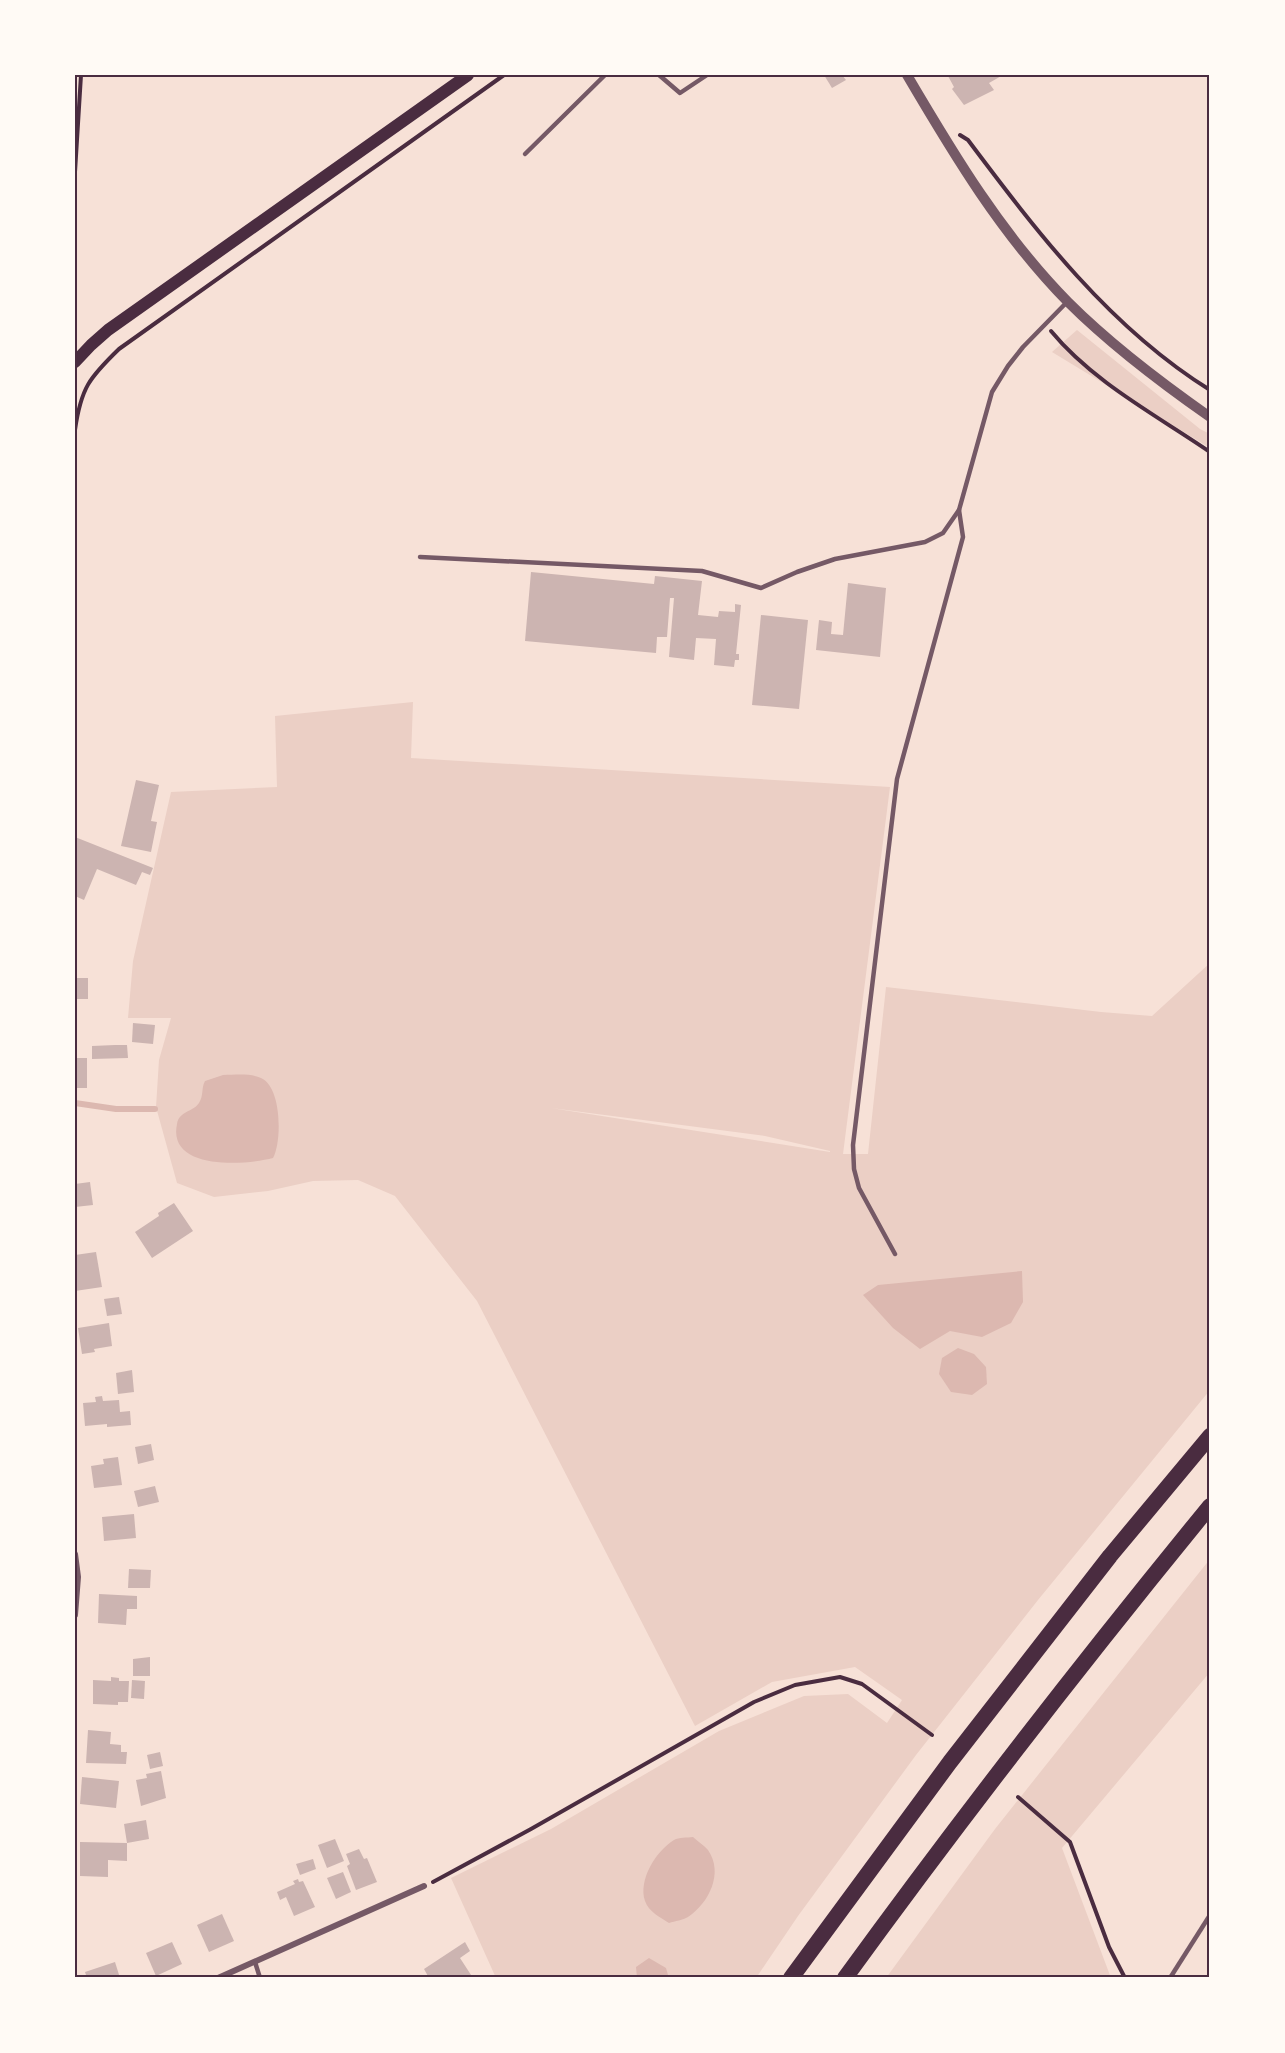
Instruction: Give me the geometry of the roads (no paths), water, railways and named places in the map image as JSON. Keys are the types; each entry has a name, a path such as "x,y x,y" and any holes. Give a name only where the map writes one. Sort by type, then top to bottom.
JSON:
{"highway":[{"path":"791,1978 950,1761 1110,1556 1210,1436"},
{"path":"844,1978 1004,1764 1210,1506"}],"main road":[{"path":"75,362 108,330 468,75"}],"street":[{"path":"907,75 982,198 1022,250 1068,301 1110,341 1161,383 1210,417"},
{"path":"75,1554 78,1577 75,1615"},
{"path":"218,1978 424,1886"}],"lane":[{"path":"525,154 605,75"},
{"path":"659,75 680,93 707,75"},
{"path":"895,1254 859,1188 854,1169 853,1146 897,779 963,537 959,510 992,392 1016,357 1068,301"},
{"path":"420,557 702,571 761,588 835,559 925,542 943,532 959,510"},
{"path":"1170,1978 1210,1915"},
{"path":"255,1962 260,1978"}],"waterway":[{"path":"75,1103 116,1109 155,1109"}]}
